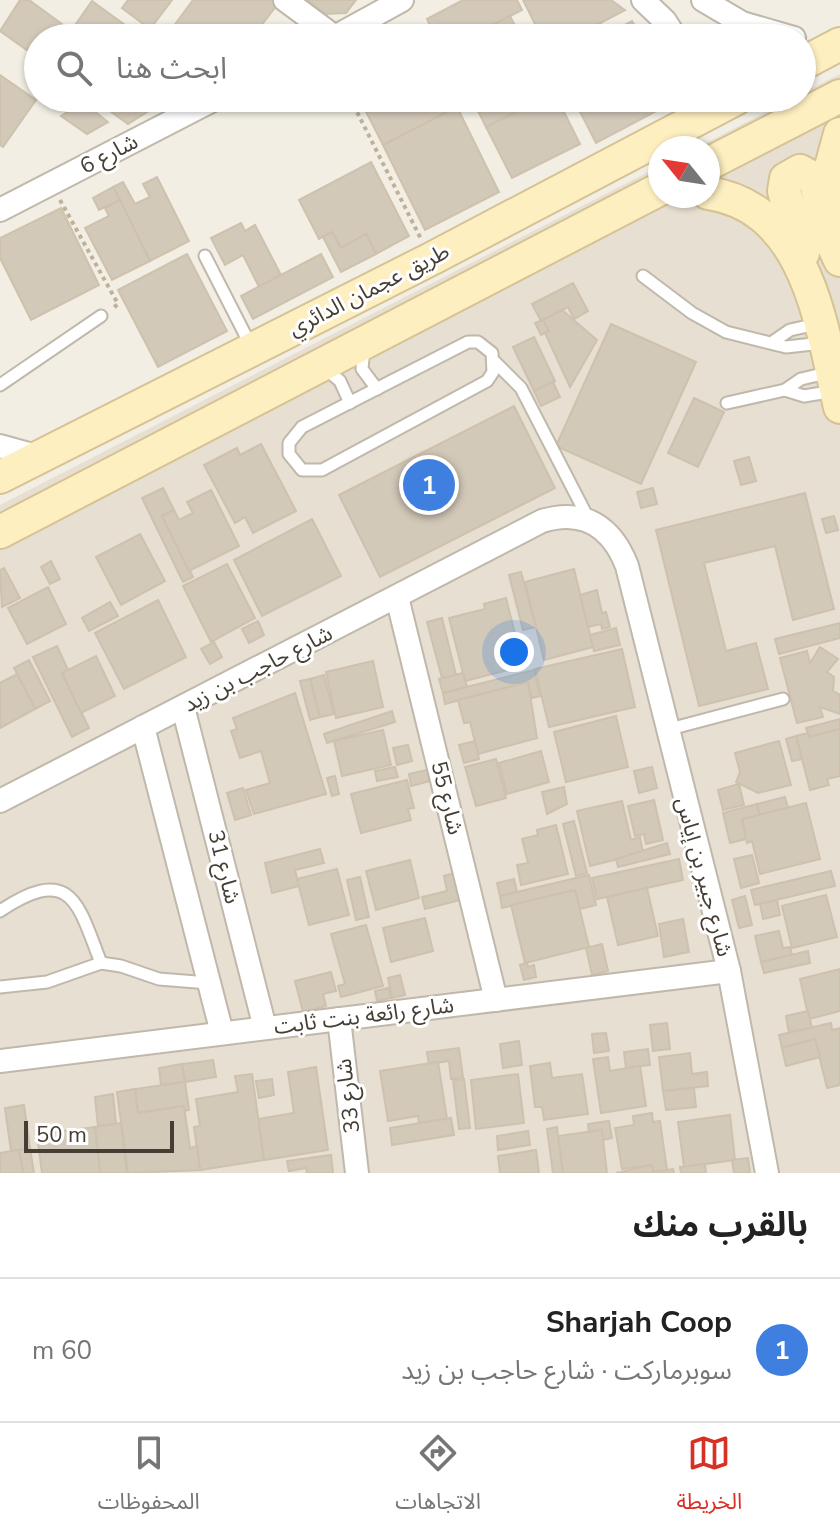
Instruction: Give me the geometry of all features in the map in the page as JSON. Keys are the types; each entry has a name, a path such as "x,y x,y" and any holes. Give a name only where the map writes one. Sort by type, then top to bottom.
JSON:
{"main road":[{"path":"816,56 840,42"},
{"path":"816,108 840,96"},
{"name":"طريق عجمان الدائري","path":"0,477 431,259 685,112"},
{"path":"720,158 809,112"},
{"path":"840,134 830,186 840,246"},
{"path":"830,367 804,273 800,235 784,191 786,179 794,172 806,172 815,179 828,234 840,260"},
{"name":"طريق عجمان الدائري","path":"0,532 648,195"},
{"path":"720,196 742,202 764,216 787,240 804,273"}],"street":[{"path":"285,0 316,24"},
{"path":"359,24 402,0"},
{"path":"643,0 667,24"},
{"path":"703,0 732,24"},
{"path":"816,40 840,42"},
{"name":"شارع 6","path":"0,210 190,112"},
{"path":"0,446 40,457"},
{"path":"515,536 554,517 589,519"},
{"name":"شارع جبير بن إياس","path":"589,519 611,536 622,555 630,584 729,971 767,1173"},
{"name":"شارع جبير بن إياس","path":"515,536 566,525 584,528 604,540 630,584"},
{"name":"شارع حاجب بن زيد","path":"0,801 515,536"},
{"name":"شارع 55","path":"397,597 496,1000"},
{"name":"شارع 31","path":"183,707 265,1028"},
{"name":"شارع 31","path":"143,727 222,1033"},
{"name":"شارع رائعة بنت ثابت","path":"0,1061 729,971"},
{"name":"شارع 33","path":"339,1019 357,1173"}],"lane":[{"path":"205,256 253,349"},
{"path":"643,276 708,324 745,338 774,341 830,367"},
{"path":"0,385 101,316"},
{"path":"774,341 790,330 830,367"},
{"path":"495,362 487,381 322,470 302,470 289,454 294,433 468,342 486,346 495,362 521,388 589,519"},
{"path":"365,344 362,369 377,389"},
{"path":"322,366 340,381 350,403"},
{"path":"727,403 785,390 801,379 830,367"},
{"path":"785,390 804,396 830,367"},
{"path":"666,730 783,699"},
{"path":"0,911 28,896 49,890 64,892 77,902 101,963"},
{"path":"0,987 47,982 101,963 121,966 159,979 209,983"}],"path":[{"path":"357,112 431,259"},
{"path":"51,184 118,304 101,316"}],"shaded area":[{"path":"840,74 840,1173 0,1173 0,505 648,172 648,208 720,208 719,136 766,112 816,112 816,86"}],"building":[{"path":"20,0 29,0 62,24 24,24 24,48 0,31"},
{"path":"128,0 172,0 154,24 143,24 122,8"},
{"path":"193,0 270,0 277,5 262,24 175,24"},
{"path":"307,0 356,0 346,13 325,14"},
{"path":"463,0 517,0 522,10 494,24 429,24 427,19"},
{"path":"523,0 611,0 625,10 598,24 535,24"},
{"path":"92,1 124,24 76,24"},
{"path":"510,16 514,24 494,24"},
{"path":"0,75 24,92 24,112 28,112 3,147 0,145"},
{"path":"67,112 96,112 108,122 87,134 61,116"},
{"path":"111,112 147,112 128,124"},
{"path":"366,112 447,112 383,145"},
{"path":"447,112 459,112 499,192 425,230 383,145"},
{"path":"478,112 516,112 486,127"},
{"path":"516,112 564,112 580,144 512,178 486,127"},
{"path":"580,112 654,112 596,143"},
{"path":"371,162 409,236 376,254 366,234 341,248 332,232 319,239 299,200"},
{"path":"157,177 189,241 150,261 113,187 123,182 135,204 150,197 143,184"},
{"path":"113,187 120,200 99,210 93,198"},
{"path":"120,200 150,261 112,280 85,228 109,216 105,208"},
{"path":"61,208 99,285 31,320 0,258 0,238"},
{"path":"241,223 245,231 255,225 281,275 259,287 243,255 225,265 211,238"},
{"path":"332,232 341,248 366,234 376,254 341,272 323,237"},
{"path":"187,254 227,331 158,367 118,290"},
{"path":"321,254 333,277 253,319 241,296"},
{"path":"573,283 588,311 574,319 568,307 541,321 532,304"},
{"path":"562,310 597,340 570,387 545,333 549,331 543,320"},
{"path":"543,320 549,331 541,335 535,323"},
{"path":"611,324 696,362 641,484 556,446"},
{"path":"534,337 555,381 534,391 513,347"},
{"path":"553,382 560,397 541,406 534,391"},
{"path":"694,398 724,412 698,467 668,453"},
{"path":"514,406 555,488 380,577 339,495"},
{"path":"261,444 296,511 253,533 245,517 235,523 204,465 237,448 240,455"},
{"path":"749,457 756,481 741,485 734,461"},
{"path":"163,488 174,510 162,516 193,577 183,582 142,498"},
{"path":"653,488 657,504 641,508 637,492"},
{"path":"211,490 239,546 189,571 162,516 174,510 179,520 193,513 187,502"},
{"path":"805,493 834,609 793,620 775,546 704,563 726,651 756,643 768,689 699,706 656,530"},
{"path":"834,516 838,530 826,533 822,519"},
{"path":"312,519 341,576 262,616 234,560"},
{"path":"140,534 165,581 121,605 96,557"},
{"path":"51,561 60,579 50,584 41,567"},
{"path":"227,564 255,618 211,642 183,586"},
{"path":"4,568 20,598 2,607 0,570"},
{"path":"574,569 593,647 544,660 525,582"},
{"path":"521,572 536,627 523,630 509,575"},
{"path":"48,587 66,624 27,644 8,608"},
{"path":"597,590 602,613 606,612 610,627 602,629 601,624 588,627 580,595"},
{"path":"506,598 523,666 465,681 449,618 485,609 484,604"},
{"path":"158,600 186,657 124,689 95,633"},
{"path":"110,602 118,616 89,631 82,618"},
{"path":"442,618 456,675 442,678 427,622"},
{"path":"258,621 264,635 249,643 242,629"},
{"path":"840,623 840,638 779,654 775,639"},
{"path":"616,628 620,645 594,651 590,635"},
{"path":"214,642 222,657 210,664 201,649"},
{"path":"57,646 68,670 62,673 89,728 72,737 33,657"},
{"path":"820,647 838,659 827,672 834,677 833,691 840,695 840,714 820,707 823,717 797,723 780,658 807,651 810,663"},
{"path":"622,649 635,707 549,727 535,669"},
{"path":"96,656 115,696 81,713 62,673"},
{"path":"29,660 50,701 35,709 14,668"},
{"path":"373,661 383,707 336,718 326,672"},
{"path":"534,670 540,696 532,698 528,682 445,704 443,693"},
{"path":"463,673 467,687 443,693 439,679"},
{"path":"17,674 35,709 0,728 0,683"},
{"path":"324,675 334,714 320,717 310,679"},
{"path":"310,679 320,717 310,720 300,681"},
{"path":"528,682 537,738 478,754 470,722 464,723 458,700"},
{"path":"295,693 326,794 254,814 246,790 270,783 261,751 240,758 231,731 237,729 233,718"},
{"path":"392,711 395,722 327,743 324,734"},
{"path":"616,716 628,767 566,782 554,732"},
{"path":"840,719 840,729 809,737 806,728"},
{"path":"840,729 840,776 827,779 829,785 810,790 796,736 808,733 809,737"},
{"path":"383,730 391,765 342,776 334,741"},
{"path":"796,736 802,759 792,761 786,739"},
{"path":"475,741 479,759 464,763 459,745"},
{"path":"779,741 791,785 758,793 736,782 740,772 735,753"},
{"path":"408,745 412,761 397,765 393,748"},
{"path":"541,751 549,782 507,794 499,763"},
{"path":"496,759 506,798 476,806 465,767"},
{"path":"395,767 398,777 377,781 375,771"},
{"path":"652,767 657,788 639,793 634,771"},
{"path":"427,770 430,781 411,786 409,774"},
{"path":"335,776 339,794 332,796 327,778"},
{"path":"407,780 414,808 408,809 411,820 361,833 351,794"},
{"path":"739,784 744,805 723,810 718,790"},
{"path":"564,787 567,804 547,814 542,792"},
{"path":"243,788 251,815 235,820 227,793"},
{"path":"785,797 788,808 759,815 757,804"},
{"path":"654,800 663,840 646,844 644,834 635,836 628,806"},
{"path":"622,801 631,840 640,837 643,853 590,866 577,811"},
{"path":"806,803 820,859 760,874 752,841 747,843 742,819"},
{"path":"757,804 759,815 742,819 746,839 730,843 723,813"},
{"path":"574,821 587,873 576,876 563,824"},
{"path":"556,825 568,874 521,885 517,865 528,863 522,839 538,835 537,830"},
{"path":"667,843 670,854 618,867 616,859"},
{"path":"320,849 324,863 295,870 299,886 272,893 265,863"},
{"path":"752,855 759,883 741,888 734,859"},
{"path":"679,859 683,880 597,899 592,878"},
{"path":"410,860 419,898 376,910 366,871"},
{"path":"337,869 349,915 309,925 297,879"},
{"path":"831,871 835,886 755,905 751,890"},
{"path":"454,873 460,900 425,909 422,897 447,891 444,876"},
{"path":"589,875 596,905 580,909 575,890 502,908 500,896"},
{"path":"360,877 369,917 356,920 347,880"},
{"path":"514,879 517,892 500,896 497,883"},
{"path":"647,888 658,936 618,945 607,897"},
{"path":"575,890 589,947 525,963 511,905"},
{"path":"826,895 837,937 792,948 782,906"},
{"path":"745,896 752,925 739,928 732,900"},
{"path":"777,900 780,915 763,919 760,904"},
{"path":"425,918 433,951 391,962 383,928"},
{"path":"683,919 689,952 664,957 659,924"},
{"path":"366,925 383,986 341,997 338,986 345,984 331,934"},
{"path":"779,931 783,948 790,947 792,955 761,962 755,936"},
{"path":"602,944 608,971 592,975 586,948"},
{"path":"808,951 810,963 764,973 761,962"},
{"path":"527,963 528,967 534,965 536,977 524,980 520,965"},
{"path":"840,969 840,1011 809,1019 800,979"},
{"path":"331,972 336,991 323,994 326,1006 303,1012 295,981"},
{"path":"400,975 405,995 392,998 388,978"},
{"path":"388,988 391,998 377,1001 375,991"},
{"path":"808,1011 812,1028 789,1033 786,1016"},
{"path":"667,1023 670,1049 653,1051 650,1025"},
{"path":"831,1023 832,1030 840,1028 840,1085 827,1088 815,1039 782,1048 779,1035"},
{"path":"606,1033 609,1051 594,1053 592,1034"},
{"path":"815,1039 820,1057 786,1066 782,1048"},
{"path":"519,1041 522,1065 503,1068 500,1044"},
{"path":"459,1048 463,1077 451,1079 449,1061 429,1064 427,1052"},
{"path":"648,1049 650,1065 626,1068 624,1052"},
{"path":"690,1053 692,1074 707,1072 708,1086 663,1091 659,1057"},
{"path":"608,1057 610,1071 640,1066 646,1106 601,1113 593,1059"},
{"path":"213,1060 216,1077 185,1082 182,1064"},
{"path":"438,1062 447,1119 419,1123 418,1116 388,1121 380,1071"},
{"path":"550,1063 552,1078 582,1074 588,1114 544,1120 542,1107 535,1107 530,1066"},
{"path":"182,1064 185,1082 161,1085 159,1068"},
{"path":"316,1067 328,1150 264,1160 258,1119 294,1113 288,1072"},
{"path":"252,1074 264,1160 200,1170 194,1127 200,1126 196,1099 238,1092 235,1076"},
{"path":"518,1074 524,1123 476,1129 471,1080"},
{"path":"272,1079 274,1095 259,1098 256,1081"},
{"path":"464,1079 470,1128 459,1129 453,1080"},
{"path":"185,1082 189,1110 184,1111 184,1106 138,1113 135,1089"},
{"path":"694,1088 696,1107 666,1110 663,1091"},
{"path":"135,1089 138,1113 184,1106 190,1148 197,1146 200,1170 128,1173 117,1092"},
{"path":"113,1094 116,1124 98,1126 95,1097"},
{"path":"24,1105 30,1148 11,1151 5,1108"},
{"path":"652,1113 653,1122 660,1121 667,1170 653,1172 652,1165 622,1169 615,1128 634,1125 633,1116"},
{"path":"730,1115 735,1160 684,1167 678,1122"},
{"path":"451,1118 454,1135 392,1145 390,1128"},
{"path":"609,1121 612,1138 603,1140 602,1130 589,1132 588,1124"},
{"path":"121,1123 127,1173 100,1173 95,1127"},
{"path":"95,1127 100,1173 42,1173 37,1134"},
{"path":"557,1127 563,1173 553,1173 547,1129"},
{"path":"602,1130 607,1173 563,1173 558,1136"},
{"path":"528,1131 530,1145 498,1150 497,1136"},
{"path":"30,1148 34,1173 23,1173 19,1150"},
{"path":"19,1150 23,1173 0,1173 0,1153"},
{"path":"536,1150 539,1173 500,1173 498,1156"},
{"path":"331,1155 333,1173 307,1173 306,1168 289,1171 287,1161"},
{"path":"748,1158 750,1173 734,1173 732,1160"},
{"path":"705,1164 706,1173 681,1173 680,1167"},
{"path":"652,1165 653,1172 673,1169 674,1173 616,1173"}],"place":[{"name":"Sharjah Coop","path":"429,485"}]}
